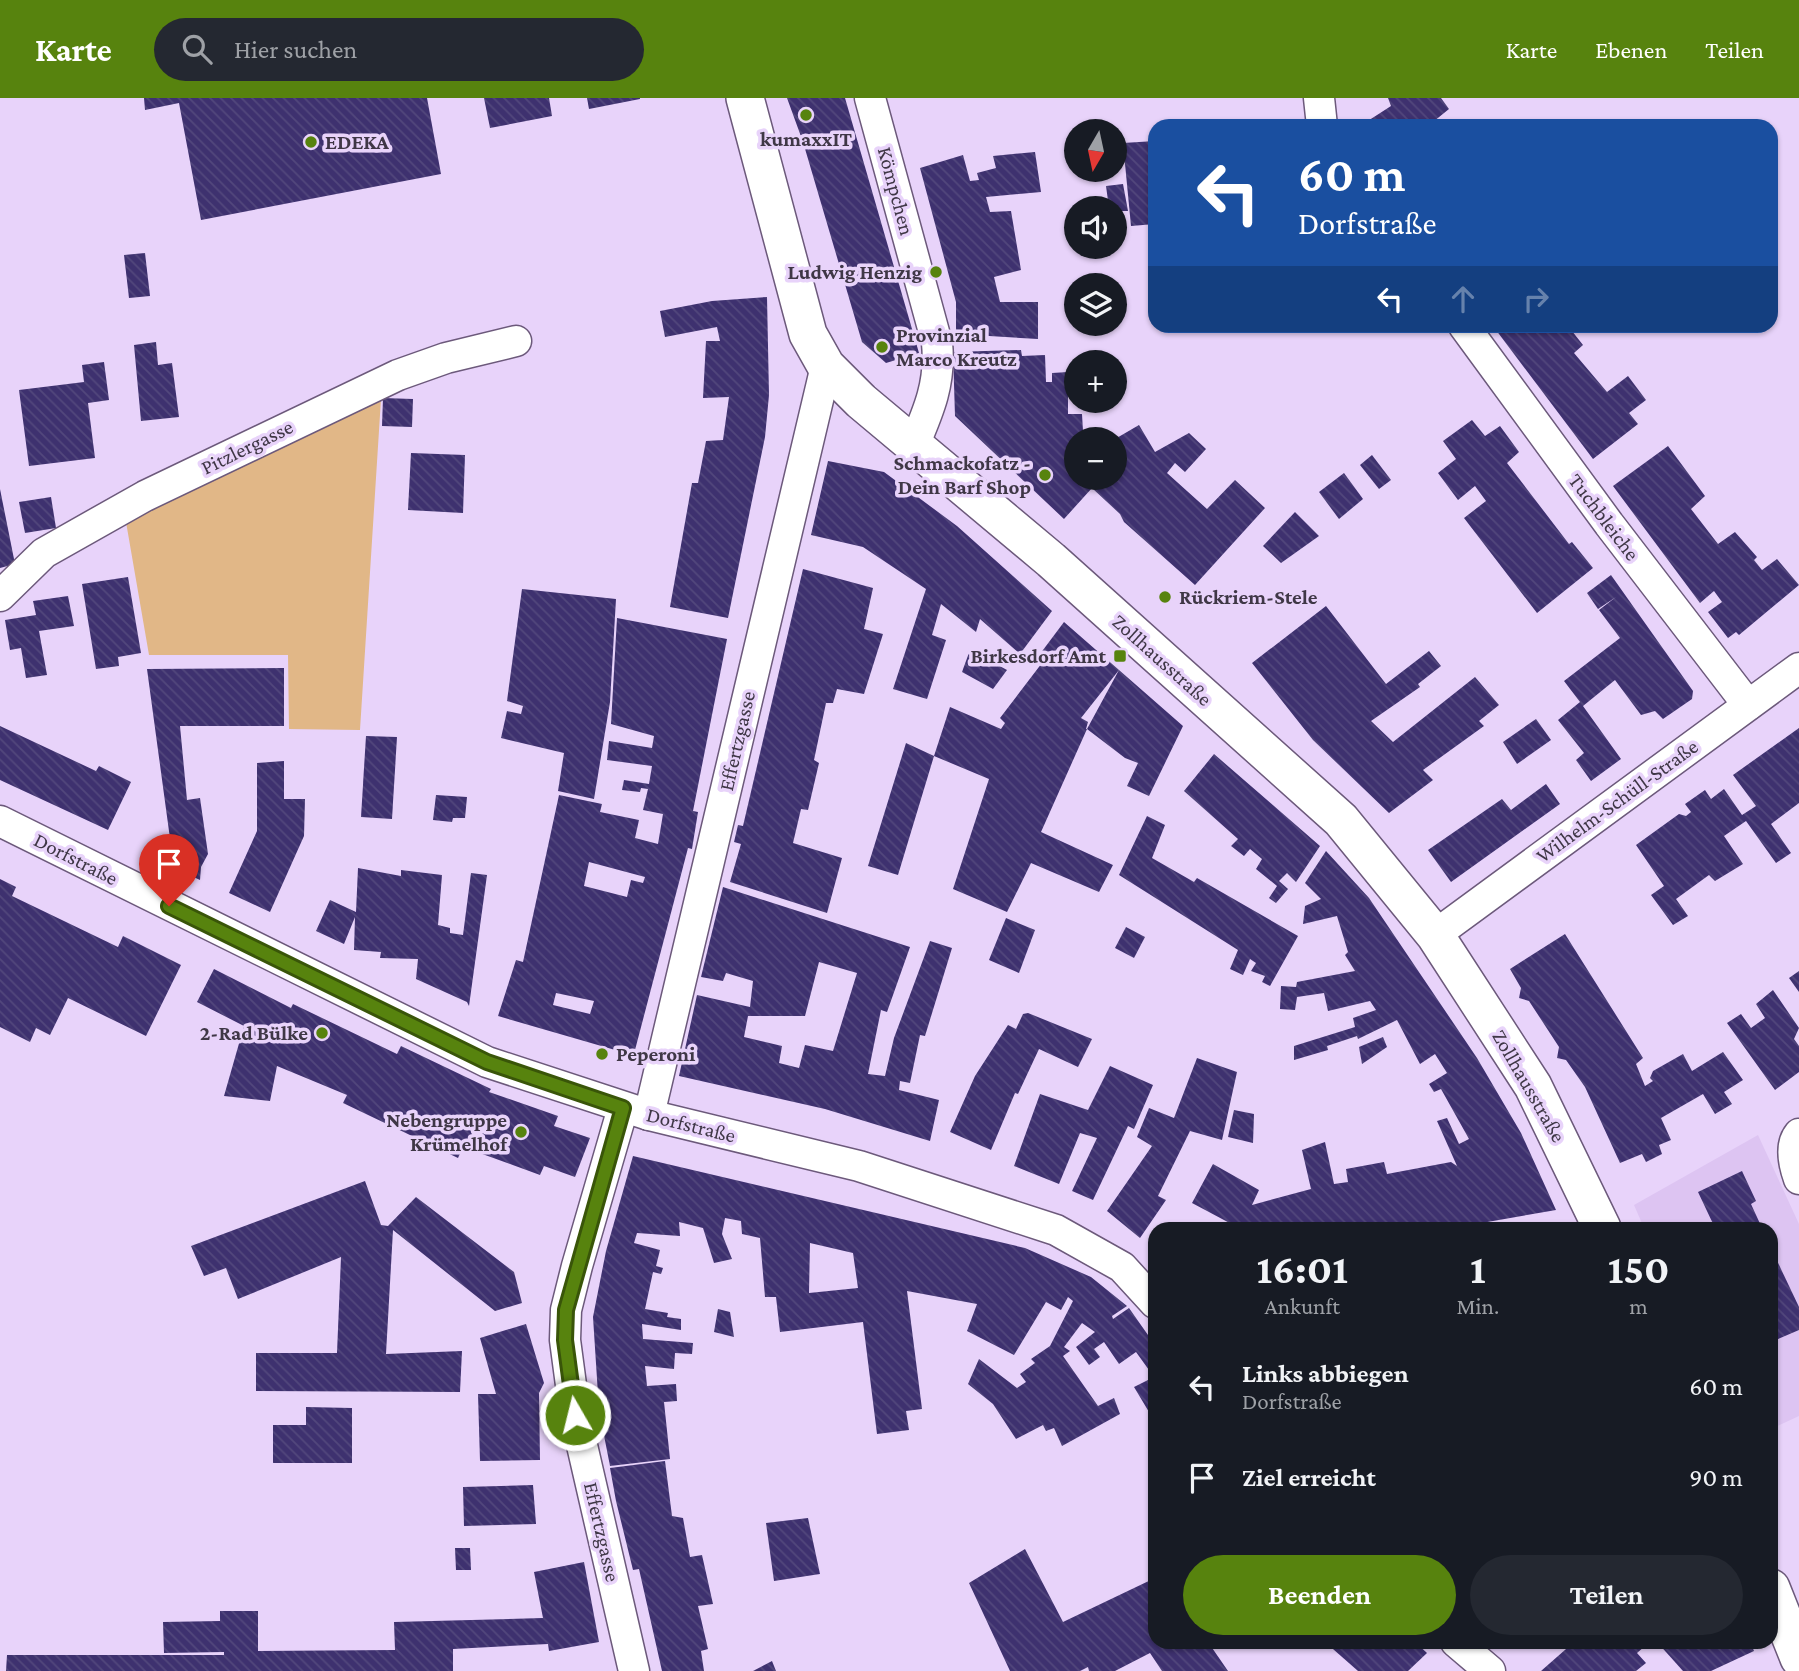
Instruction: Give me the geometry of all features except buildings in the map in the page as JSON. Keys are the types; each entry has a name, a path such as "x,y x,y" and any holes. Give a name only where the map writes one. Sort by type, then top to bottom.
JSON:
{"street":[{"name":"Zollhausstraße","path":"745,98 808,334 826,366 914,445 1051,560 1341,820 1434,935 1533,1086 1599,1222"},
{"name":"Kömpchen","path":"870,98 937,343 940,369 935,395 914,445"},
{"path":"1319,98 1321,119"},
{"name":"Tuchbleiche","path":"1469,333 1609,524 1748,705"},
{"name":"Pitzlergasse","path":"0,596 44,553 145,496 398,375 446,358 516,341"},
{"name":"Effertzgasse","path":"634,1671 575,1415 565,1340 566,1310 577,1266 636,1112 826,366"},
{"name":"Wilhelm-Schüll-Straße","path":"1434,935 1799,668"},
{"name":"Dorfstraße","path":"0,821 487,1062 636,1112 859,1166 1056,1230 1122,1268 1148,1296"},
{"path":"1799,1134 1795,1139 1793,1156 1799,1179"},
{"path":"1778,1606 1799,1658"},
{"path":"1464,1649 1490,1671"}],"shaded area":[{"path":"381,399 360,730 289,729 288,655 149,655 126,522"},
{"path":"1758,1135 1799,1224 1799,1416 1778,1426 1778,1222 1641,1222 1634,1205"}],"place":[{"name":"kumaxxIT","path":"806,115"},
{"name":"EDEKA","path":"311,142"},
{"name":"Ludwig Henzig","path":"936,272"},
{"name":"Provinzial Marco Kreutz","path":"882,347"},
{"name":"Schmackofatz - Dein Barf Shop","path":"1045,475"},
{"name":"Rückriem-Stele","path":"1165,597"},
{"name":"Birkesdorf Amt","path":"1120,656"},
{"name":"2-Rad Bülke","path":"322,1033"},
{"name":"Peperoni","path":"602,1054"},
{"name":"Nebengruppe Krümelhof","path":"521,1132"}],"route":[{"path":"169,906 487,1062 623,1108 566,1310 565,1340 575,1415"}]}
